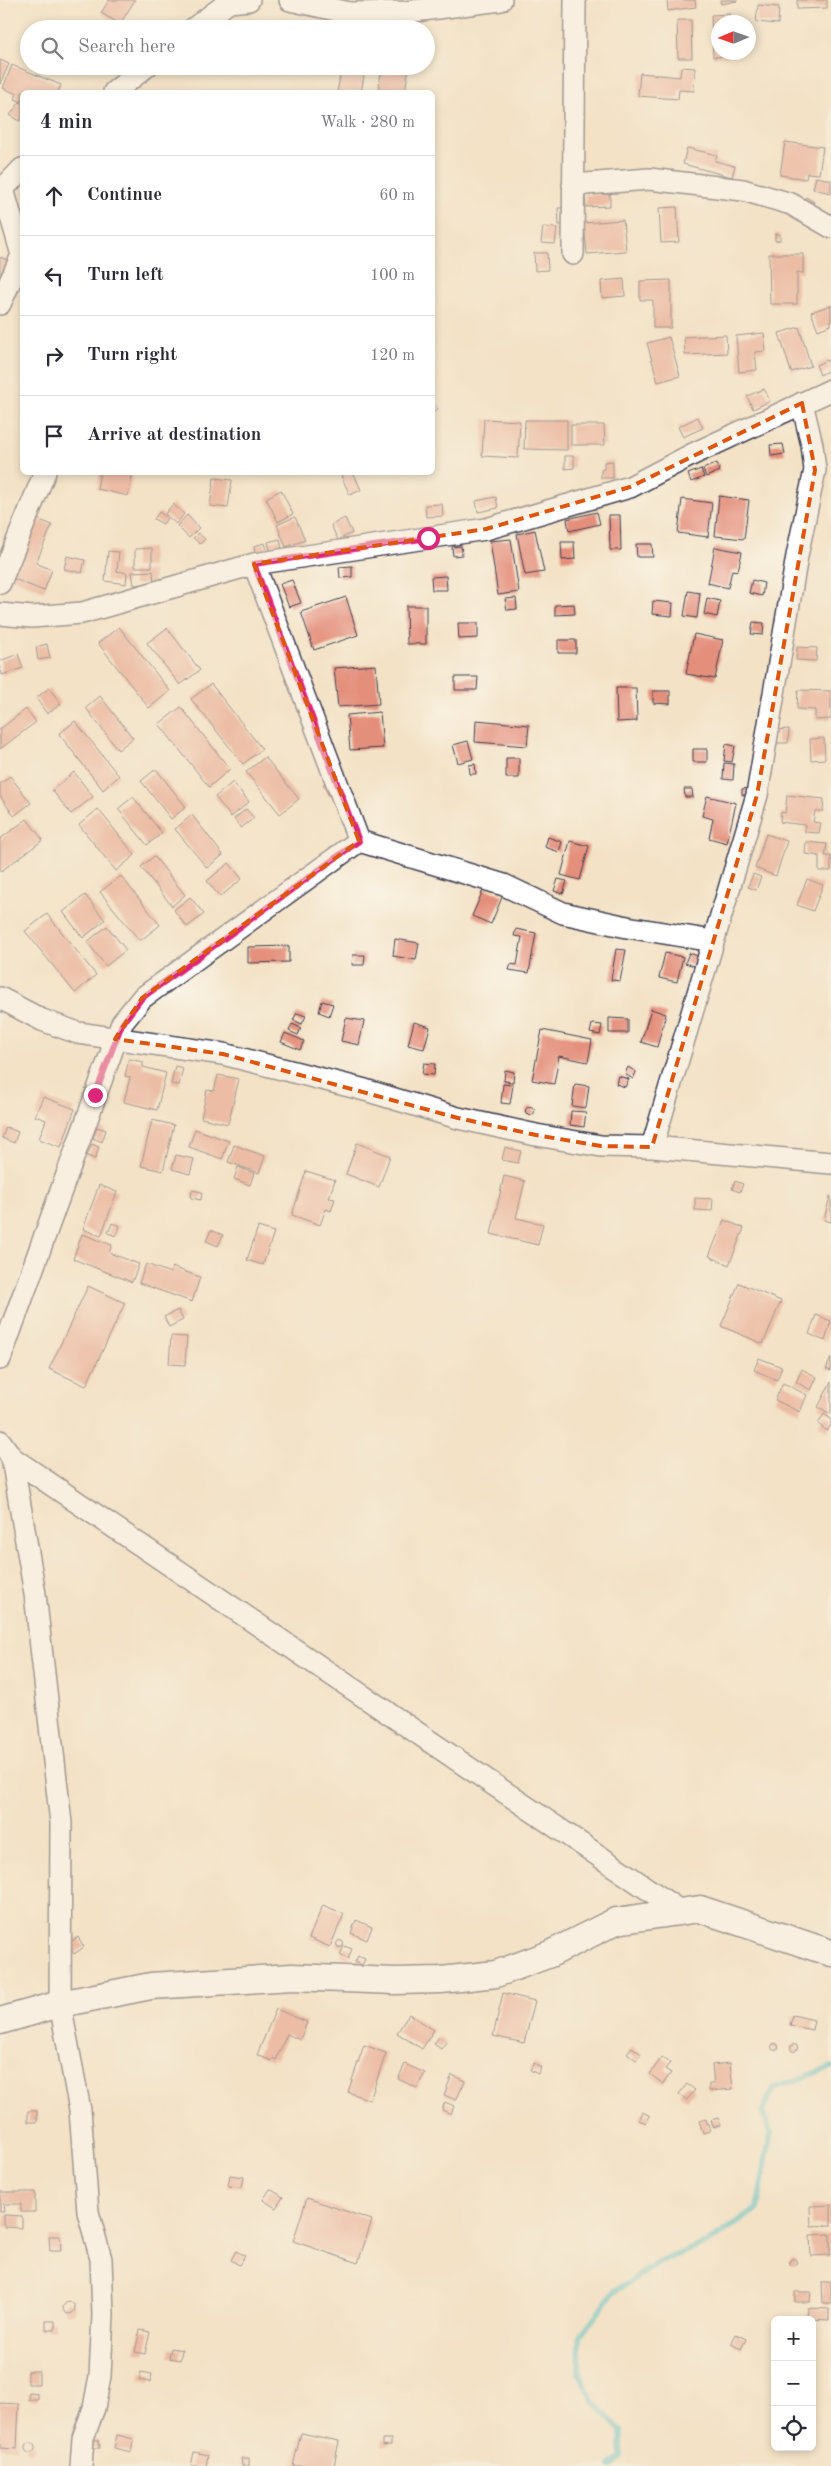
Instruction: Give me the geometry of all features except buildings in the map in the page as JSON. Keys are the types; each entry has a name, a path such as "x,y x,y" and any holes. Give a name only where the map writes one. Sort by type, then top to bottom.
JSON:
{"main road":[{"path":"0,2021 60,2004 151,1986 292,1977 395,1982 442,1980 496,1974 550,1954 616,1921 700,1909 831,1953"}],"street":[{"path":"205,20 229,2 249,0"},
{"path":"290,0 350,13 406,12 501,0"},
{"path":"573,254 575,0"},
{"path":"117,90 136,75"},
{"path":"20,171 1,190 20,249"},
{"path":"573,185 649,179 743,190 791,204 831,226"},
{"path":"0,304 20,259"},
{"path":"0,614 32,617 82,613 254,564 486,529 630,487 693,454 831,390"},
{"path":"652,1147 757,795 797,556 814,470 812,445 802,404"},
{"path":"0,584 44,475"},
{"path":"254,564 359,841"},
{"path":"359,841 462,870 504,885 562,913 627,927 713,941"},
{"path":"0,1359 122,1024 142,998 359,841"},
{"path":"0,998 42,1020 78,1033 224,1054 365,1090 458,1118 536,1135 601,1146 652,1147 831,1163"},
{"path":"6,1449 680,1911"},
{"path":"6,1449 35,1594 61,1823 60,2004 80,2110 88,2212 101,2260 103,2280 100,2376 94,2408 83,2438 81,2466"}],"highlighted area":[{"path":"802,403 815,470 757,795 652,1147 601,1146 536,1135 458,1118 223,1054 115,1039 142,998 359,841 254,564 486,529 630,487"}],"waterway":[{"path":"611,2466 621,2456 621,2431 595,2403 579,2374 580,2336 614,2292 658,2263 710,2241 757,2209 771,2132 762,2112 774,2088 831,2067"}],"route":[{"path":"95,1095 122,1024 142,998 359,841 254,564 428,538"}]}
